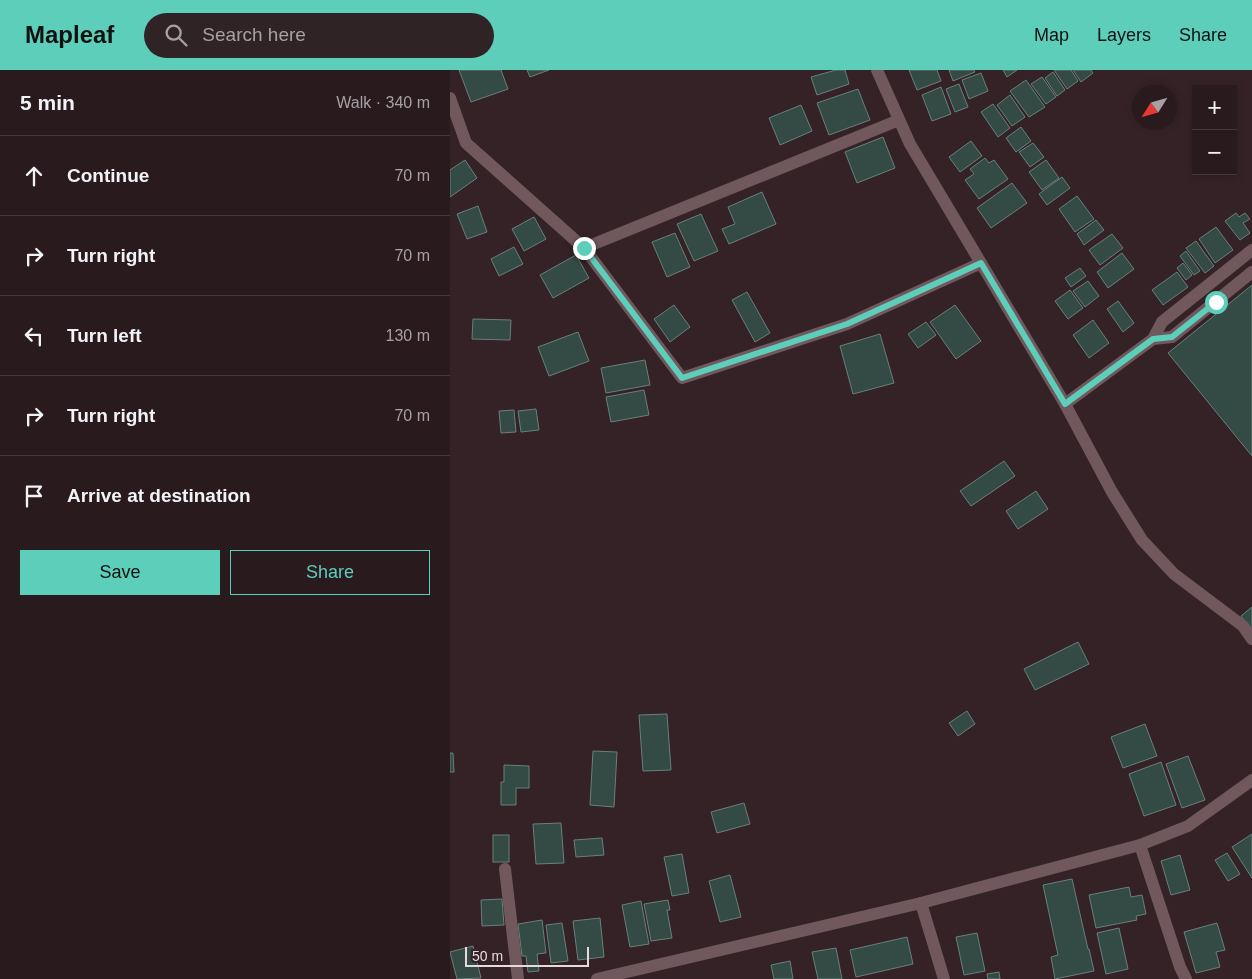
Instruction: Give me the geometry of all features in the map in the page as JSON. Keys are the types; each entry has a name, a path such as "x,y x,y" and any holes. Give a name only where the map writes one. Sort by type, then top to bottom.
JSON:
{"street":[{"path":"877,70 910,144 1065,404 1112,492 1142,540 1174,574 1243,626 1252,639"},
{"path":"450,98 466,143 584,248 682,378 847,324 981,263"},
{"path":"584,248 899,120"},
{"path":"1065,404 1153,339 1162,322 1252,250"},
{"path":"1153,339 1172,337 1252,272"},
{"path":"1207,285 1216,302"},
{"path":"597,979 645,973 1140,845 1188,826 1252,780"},
{"path":"1140,845 1180,967 1186,979"},
{"path":"505,869 518,979"},
{"path":"921,903 944,979"}],"building":[{"path":"459,70 501,70 508,89 471,102"},
{"path":"527,70 549,70 530,77"},
{"path":"836,70 845,70 849,84 817,95 811,77"},
{"path":"909,70 937,70 941,81 917,90"},
{"path":"949,70 974,70 975,72 953,81"},
{"path":"1003,70 1017,70 1007,77"},
{"path":"1054,70 1071,70 1078,81 1067,89"},
{"path":"1073,70 1091,70 1093,73 1081,82"},
{"path":"1053,72 1065,90 1057,96 1045,78"},
{"path":"981,73 988,91 969,99 962,80"},
{"path":"1042,77 1056,97 1046,104 1031,84"},
{"path":"1026,80 1045,107 1029,117 1010,91"},
{"path":"959,84 968,107 955,112 946,89"},
{"path":"941,87 951,114 932,121 922,95"},
{"path":"858,89 870,120 829,135 817,103"},
{"path":"1010,95 1025,117 1012,126 997,105"},
{"path":"993,104 1010,128 998,137 981,112"},
{"path":"801,105 812,131 780,145 769,118"},
{"path":"1021,127 1031,141 1016,152 1006,138"},
{"path":"883,137 895,168 857,183 845,152"},
{"path":"971,141 982,156 960,172 949,157"},
{"path":"1033,143 1044,157 1030,167 1019,152"},
{"path":"985,158 989,163 994,160 1008,179 979,199 965,180 974,174 970,169"},
{"path":"465,160 477,178 450,197 450,170"},
{"path":"1046,160 1059,178 1042,190 1029,172"},
{"path":"1062,177 1070,188 1047,205 1039,194"},
{"path":"1012,183 1027,203 991,228 977,208"},
{"path":"762,192 776,224 729,244 722,229 735,224 728,207"},
{"path":"1077,196 1094,219 1075,232 1059,209"},
{"path":"478,206 487,232 467,239 457,214"},
{"path":"1236,213 1239,217 1245,213 1250,219 1243,223 1250,233 1240,240 1225,221"},
{"path":"701,214 718,251 694,261 677,224"},
{"path":"534,217 546,239 524,251 512,229"},
{"path":"1096,220 1104,230 1084,245 1077,234"},
{"path":"1216,227 1233,250 1215,263 1199,239"},
{"path":"675,233 690,267 667,277 652,242"},
{"path":"1112,234 1123,248 1100,265 1089,250"},
{"path":"1196,241 1214,266 1205,273 1186,248"},
{"path":"514,247 523,264 499,276 491,259"},
{"path":"1186,251 1200,271 1194,275 1180,256"},
{"path":"1122,253 1134,269 1108,288 1097,272"},
{"path":"576,255 589,278 553,298 540,275"},
{"path":"1183,263 1192,275 1186,280 1177,268"},
{"path":"1080,268 1086,276 1071,287 1065,278"},
{"path":"1177,272 1188,287 1163,305 1152,290"},
{"path":"1088,281 1099,296 1085,307 1073,291"},
{"path":"1252,285 1252,456 1168,353"},
{"path":"1070,290 1083,308 1068,319 1055,301"},
{"path":"747,292 770,333 755,342 732,300"},
{"path":"1118,301 1134,323 1123,332 1107,309"},
{"path":"674,305 690,327 670,342 654,319"},
{"path":"955,305 981,341 956,359 930,322"},
{"path":"473,319 511,320 510,340 472,339"},
{"path":"1093,320 1109,343 1089,358 1073,335"},
{"path":"926,322 936,335 918,348 908,334"},
{"path":"578,332 589,361 549,376 538,347"},
{"path":"880,334 894,383 853,394 840,346"},
{"path":"645,360 650,385 606,393 601,368"},
{"path":"644,390 649,415 611,422 606,397"},
{"path":"536,409 539,430 521,432 518,411"},
{"path":"514,410 516,432 501,433 499,411"},
{"path":"1004,461 1015,476 971,506 960,491"},
{"path":"1036,491 1048,509 1018,529 1006,511"},
{"path":"1252,607 1252,628 1251,629 1241,616"},
{"path":"1078,642 1089,664 1035,690 1024,669"},
{"path":"967,711 975,724 958,736 949,723"},
{"path":"667,714 671,770 643,771 639,715"},
{"path":"1145,724 1157,756 1123,768 1111,737"},
{"path":"593,751 617,752 614,807 590,805"},
{"path":"450,753 453,753 454,772 450,772"},
{"path":"1188,756 1205,800 1182,808 1166,764"},
{"path":"1161,762 1176,805 1144,816 1129,774"},
{"path":"504,765 529,766 529,788 516,788 516,805 501,805 501,782 504,782"},
{"path":"744,803 750,824 717,833 711,812"},
{"path":"561,823 564,863 536,864 533,824"},
{"path":"1252,834 1252,878 1232,847"},
{"path":"493,835 509,835 509,862 493,862"},
{"path":"602,838 604,855 576,857 574,840"},
{"path":"1227,853 1240,874 1228,881 1215,860"},
{"path":"682,854 689,893 672,896 664,857"},
{"path":"1180,855 1190,890 1171,895 1161,861"},
{"path":"730,875 741,917 720,922 709,881"},
{"path":"1072,879 1094,971 1055,979 1051,957 1058,955 1043,885"},
{"path":"1129,887 1131,897 1142,895 1146,914 1136,916 1137,920 1096,928 1089,895"},
{"path":"502,899 504,925 482,926 481,900"},
{"path":"668,900 670,910 667,910 672,938 651,941 644,904"},
{"path":"641,901 649,944 630,947 622,905"},
{"path":"600,918 604,957 578,960 573,921"},
{"path":"542,920 546,953 537,954 539,971 528,972 526,956 522,956 518,924"},
{"path":"562,923 568,961 551,963 546,925"},
{"path":"1217,923 1225,950 1216,952 1220,967 1196,973 1184,932"},
{"path":"1119,928 1128,969 1106,974 1097,933"},
{"path":"977,933 985,971 964,975 956,937"},
{"path":"907,937 913,964 856,977 850,950"},
{"path":"473,946 481,978 457,979 450,952"},
{"path":"836,948 842,979 818,979 812,952"},
{"path":"790,961 793,979 774,979 771,965"},
{"path":"999,972 1000,979 988,979 987,974"}],"route":[{"path":"584,248 682,378 847,324 981,263 1065,404 1153,339 1172,337 1216,302"}]}
